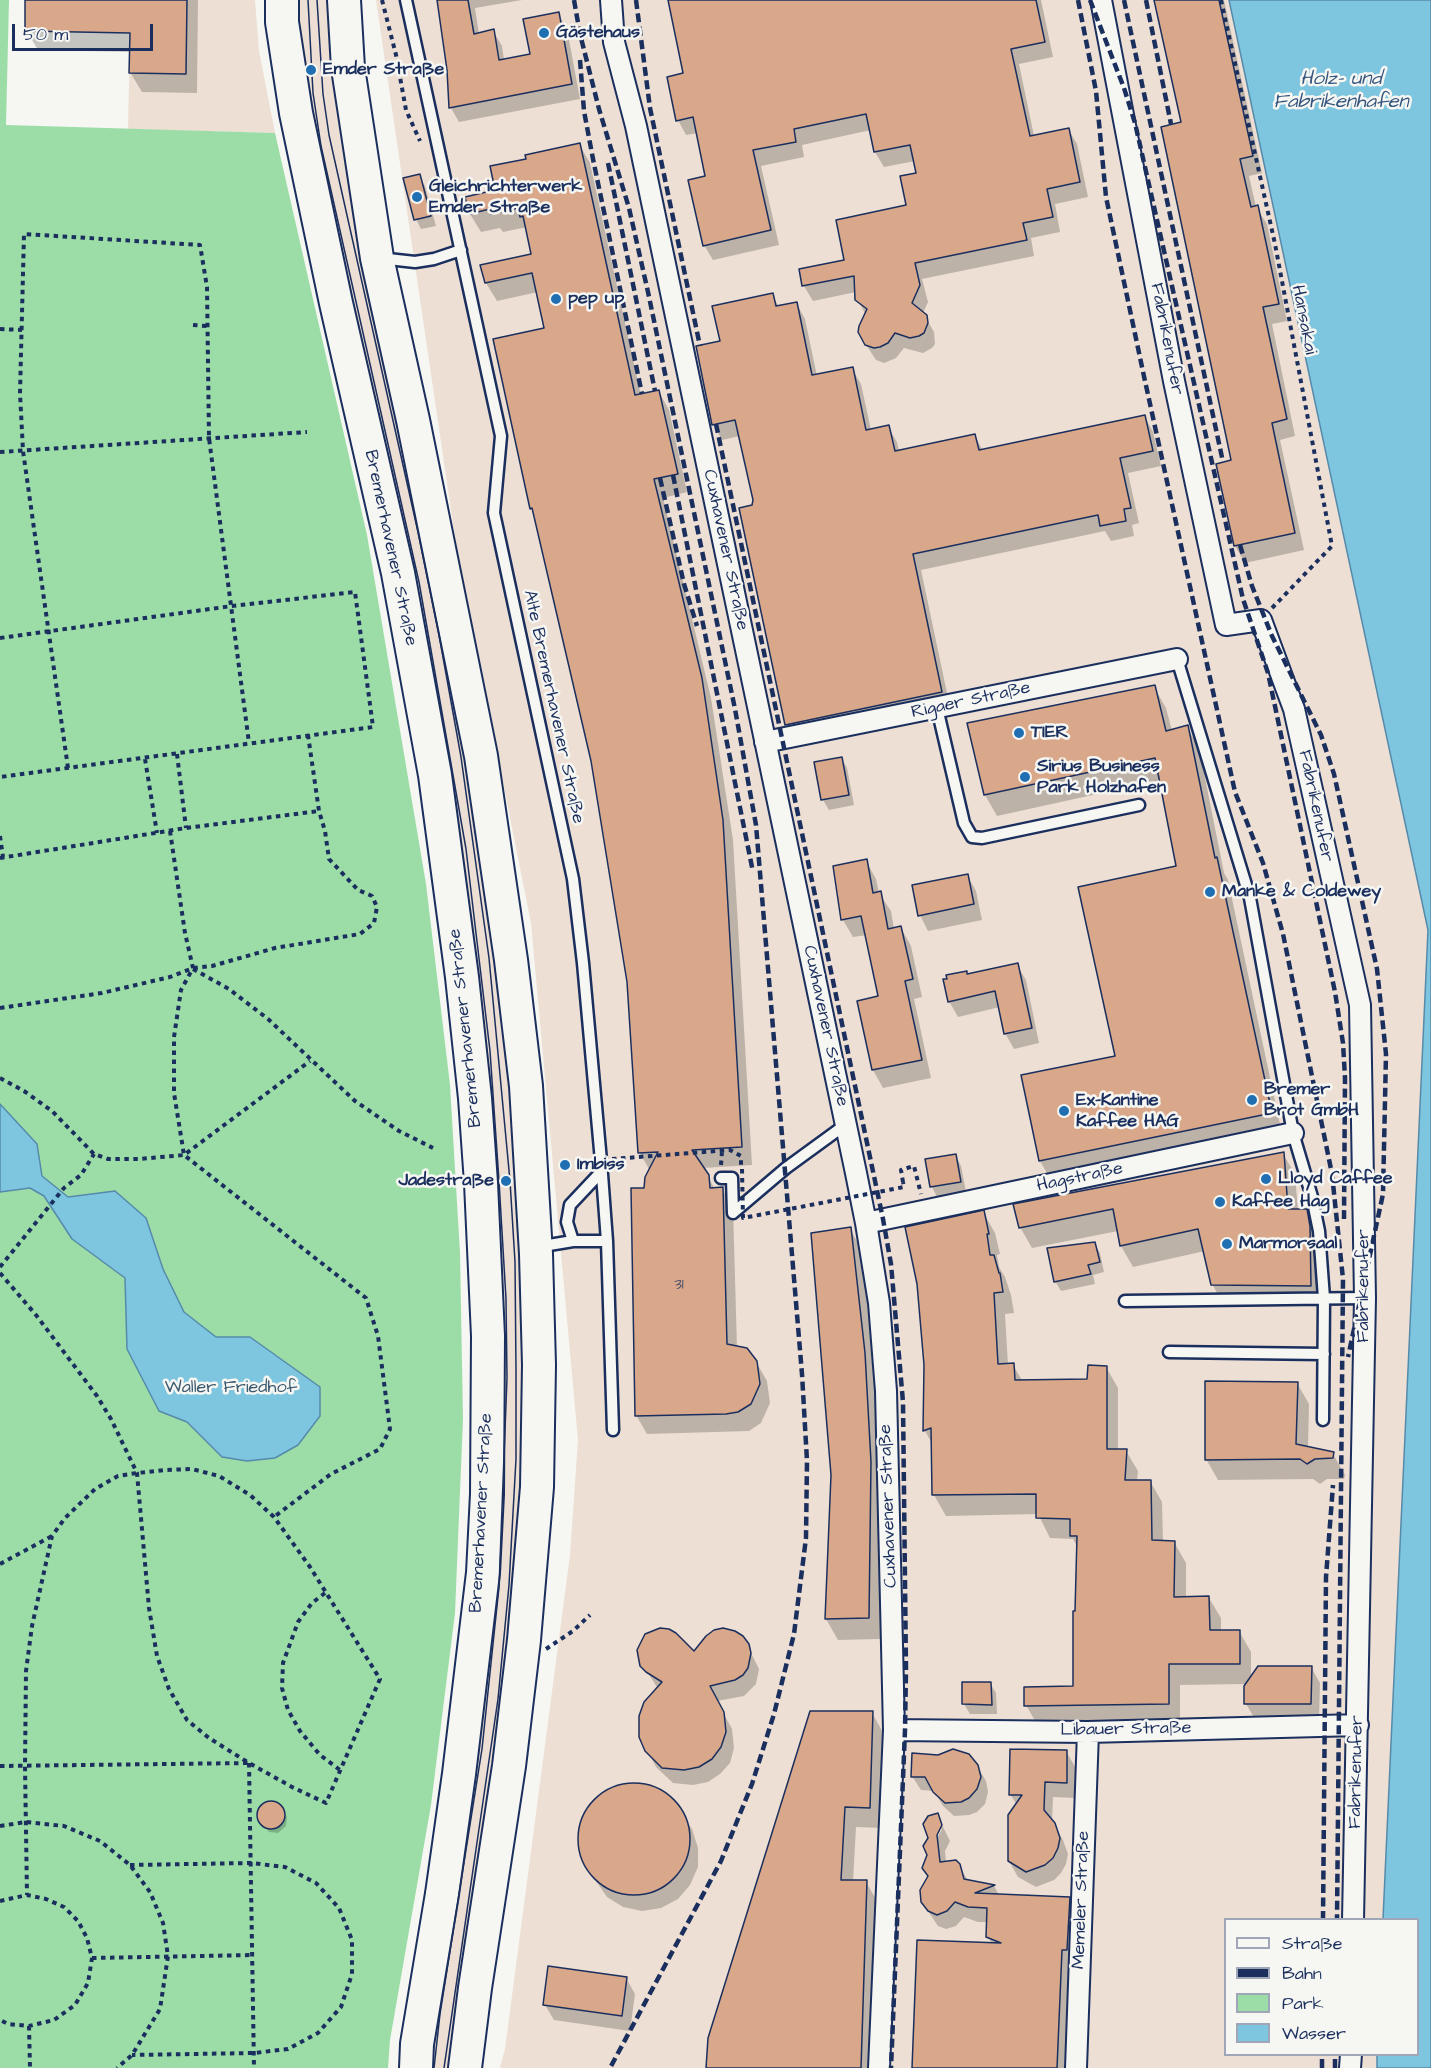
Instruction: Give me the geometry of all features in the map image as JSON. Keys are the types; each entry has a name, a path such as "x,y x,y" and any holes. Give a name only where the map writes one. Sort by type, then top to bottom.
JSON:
{"main road":[{"name":"Bremerhavener Straße","path":"282,0 282,22 302,144 398,573 435,775 462,977 475,1098 481,1183 488,1336 487,1494 483,1573 459,1774 420,2024 416,2068"},
{"path":"344,0 348,68 377,258 413,420 481,756 511,960 526,1086 536,1254 539,1365 537,1487 525,1628 509,1766 465,2068"}],"street":[{"name":"Cuxhavener Straße","path":"611,0 614,42 636,126 866,1223 879,1303 886,1391 894,1730 879,2068"},
{"name":"Fabrikenufer","path":"1101,0 1174,381 1226,625 1261,620 1294,709 1360,1005 1365,1298 1353,1918"},
{"name":"Rigaer Straße","path":"765,742 1177,659"},
{"name":"Hagstraße","path":"866,1223 1293,1133"},
{"name":"Libauer Straße","path":"894,1730 1088,1732 1358,1725"},
{"name":"Memeler Straße","path":"1076,2068 1088,1732"}],"lane":[{"name":"Alte Bremerhavener Straße","path":"406,0 501,436 494,513 573,879 602,1166 607,1241 613,1430"},
{"path":"377,258 415,262 434,259 461,250"},
{"path":"1177,659 1250,898 1293,1133 1312,1197 1319,1231 1324,1298 1323,1420"},
{"path":"937,708 964,823 972,837 982,838 1139,805"},
{"path":"721,1178 732,1178 733,1213 786,1168 845,1125"},
{"path":"573,1240 567,1222 570,1205 602,1166"},
{"path":"536,1254 549,1245 573,1240 607,1241"},
{"path":"1125,1301 1365,1298"},
{"path":"1169,1352 1324,1354"}],"path":[{"path":"382,0 396,55 406,110 423,147 440,154"},
{"name":"Hansakai","path":"1221,0 1275,244 1332,546 1261,620"},
{"path":"68,768 23,451 20,393 24,234 200,245 207,287 208,438 249,743"},
{"path":"193,325 207,326"},
{"path":"0,329 22,330"},
{"path":"0,452 308,432"},
{"path":"0,638 232,606 355,592 373,727 0,777"},
{"path":"0,1008 102,993 276,948 360,934 374,922 377,907 372,896 358,890 329,859 319,811 308,735"},
{"path":"177,754 186,828"},
{"path":"145,759 157,833"},
{"path":"0,836 2,857 186,828 319,811"},
{"path":"170,831 185,933 193,968 181,990 174,1037 174,1093 184,1155 366,1298 378,1336 390,1429 380,1449 331,1474 274,1517"},
{"path":"193,968 229,988 268,1019 355,1101 399,1131 433,1148"},
{"path":"0,1078 24,1091 52,1111 94,1154 108,1159 184,1155 310,1061"},
{"path":"602,1166 730,1150 741,1156 743,1218 904,1186 901,1170 914,1166 925,1210"},
{"path":"0,1267 64,1188 81,1174 94,1154"},
{"path":"0,1273 36,1315 97,1396 111,1419 137,1473 149,1608 157,1656 169,1689 187,1720 209,1738 249,1762 292,1787 326,1803 380,1678 310,1567 274,1517 250,1494 219,1476 192,1469 137,1473 118,1476 95,1489 65,1518 52,1536 32,1626 26,1671 27,1895"},
{"path":"0,1564 52,1536"},
{"path":"326,1593 312,1603 298,1622 283,1663 282,1688 288,1710 300,1731 320,1755 340,1770"},
{"path":"537,1652 551,1647 590,1615"},
{"path":"0,1766 249,1762"},
{"path":"249,1762 254,2068"},
{"path":"0,1826 26,1822 64,1826 99,1841 130,1865 150,1892 163,1923 168,1956 160,2009 132,2055 117,2068"},
{"path":"130,1865 251,1863 285,1867 316,1883 339,1908 352,1940 352,1974 341,2007 318,2033 288,2049 254,2053 132,2055"},
{"path":"0,1901 27,1895 46,1899 64,1908 78,1921 87,1938 92,1958 88,1983 75,2005 54,2020 29,2026 8,2024 0,2020"},
{"path":"92,1958 252,1956"},
{"path":"29,2026 30,2068"}],"shaded area":[{"path":"131,0 255,0 259,51 275,133 128,129"},
{"path":"291,0 332,0 341,138 422,492 508,1022 528,1309 522,1566 455,2068 425,2068 444,1942 492,1204"},
{"path":"376,0 1229,0 1428,930 1383,1918 1224,1918 1224,2056 1377,2056 1377,2068 500,2068 505,2049 570,1555 578,1440 531,923 457,551"}],"green space":[{"name":"Waller Friedhof","path":"0,0 9,0 6,125 275,133 367,535 426,884 450,1085 460,1253 463,1419 455,1613 431,1805 390,2040 388,2068 0,2068"}],"water":[{"name":"Holz- und Fabrikenhafen","path":"1229,0 1431,0 1431,2068 1377,2068 1377,2056 1419,2056 1419,1918 1383,1918 1428,930"},
{"path":"0,1104 37,1144 42,1176 68,1197 115,1191 146,1218 163,1269 184,1312 216,1337 250,1337 320,1387 320,1416 298,1445 275,1458 247,1461 222,1457 187,1422 159,1411 127,1349 125,1278 72,1239 44,1196 30,1188 0,1192"}],"building":[{"path":"25,0 187,0 186,74 129,73 130,33 25,31"},
{"path":"437,0 468,0 474,34 494,29 499,60 530,54 523,19 559,12 572,84 449,108 447,70"},
{"path":"668,0 1036,0 1045,42 1011,49 1030,136 1069,128 1080,182 1047,189 1053,217 1023,223 1027,240 915,263 920,285 912,303 927,315 928,323 924,333 910,338 895,333 888,343 880,347 865,345 858,332 867,309 855,300 854,276 802,286 799,269 844,260 836,220 906,205 900,176 916,173 910,145 874,152 866,114 794,129 796,142 753,150 771,230 703,246 688,180 705,176 693,117 676,121 667,77 683,73"},
{"path":"1154,0 1219,0 1253,156 1240,159 1251,207 1258,205 1279,304 1263,307 1287,419 1272,423 1295,533 1234,546 1216,464 1231,460 1161,127 1181,122"},
{"path":"580,143 635,395 659,390 678,474 654,479 702,678 723,820 742,1147 692,1150 709,1175 710,1188 723,1187 727,1344 747,1348 757,1361 760,1384 751,1404 738,1412 726,1414 635,1416 631,1188 644,1188 645,1177 658,1152 638,1153 627,982 591,761 532,508 530,509 493,339 544,328 532,273 485,283 480,265 531,254 523,216 520,217 518,208 491,214 490,209 469,214 465,197 495,190 490,166 526,159 525,155"},
{"name":"Gleichrichterwerk Emder Straße","path":"420,174 431,216 414,220 403,178"},
{"path":"773,293 776,306 797,302 812,375 853,367 866,430 889,425 895,451 975,434 979,450 1145,415 1153,451 1120,458 1131,508 1124,509 1126,521 1100,526 1098,515 913,554 942,692 785,725 739,508 752,505 753,500 735,420 712,425 696,346 720,341 712,306"},
{"path":"1155,685 1166,731 1188,725 1272,1113 1039,1161 1021,1075 1115,1056 1078,887 1176,866 1155,758 984,795 967,723"},
{"path":"842,757 849,795 821,800 814,762"},
{"path":"867,859 873,893 881,891 888,929 901,926 913,979 905,981 922,1060 872,1070 857,1001 878,996 861,916 841,920 833,866"},
{"path":"968,874 974,904 918,916 912,885"},
{"path":"1018,963 1032,1028 1004,1034 995,991 948,1002 943,979 947,979 946,975 967,971 967,974"},
{"path":"1284,1152 1288,1209 1307,1209 1310,1226 1311,1286 1211,1285 1198,1229 1120,1246 1113,1209 1019,1228 1013,1204"},
{"path":"956,1154 961,1182 930,1187 925,1159"},
{"path":"984,1210 990,1255 994,1255 1003,1292 994,1293 998,1364 1014,1363 1015,1380 1087,1379 1088,1365 1107,1366 1107,1449 1127,1449 1125,1480 1151,1480 1152,1540 1175,1541 1174,1597 1209,1596 1210,1630 1240,1630 1240,1664 1169,1664 1169,1704 1024,1706 1024,1687 1073,1686 1073,1611 1075,1611 1077,1536 1070,1536 1070,1519 1036,1518 1036,1494 932,1495 931,1428 923,1431 924,1365 917,1284 905,1227"},
{"path":"851,1227 865,1353 871,1462 869,1618 825,1619 831,1475 811,1233"},
{"path":"1095,1242 1100,1262 1088,1265 1091,1274 1054,1282 1047,1248"},
{"path":"1205,1381 1298,1382 1296,1444 1334,1452 1333,1458 1315,1459 1307,1464 1300,1459 1205,1460"},
{"path":"660,1628 676,1633 694,1651 706,1636 714,1630 723,1628 735,1631 749,1644 751,1653 748,1668 743,1675 735,1680 710,1686 724,1712 726,1732 721,1747 712,1759 699,1767 684,1770 662,1768 645,1751 639,1737 639,1716 644,1702 662,1682 640,1666 637,1650 645,1634"},
{"path":"1258,1666 1312,1666 1311,1704 1244,1704 1244,1686"},
{"path":"962,1682 991,1682 992,1705 962,1704"},
{"path":"810,1711 873,1711 870,1808 845,1807 841,1880 867,1880 861,2068 706,2068 708,2038"},
{"path":"953,1749 969,1754 978,1765 981,1777 977,1789 969,1798 961,1802 945,1803 933,1792 925,1777 911,1777 912,1753 938,1755"},
{"path":"1010,1749 1067,1750 1067,1783 1045,1782 1044,1810 1055,1823 1060,1838 1058,1848 1053,1858 1045,1865 1026,1872 1008,1861 1008,1815 1022,1795 1009,1795"},
{"path":"634,1783 656,1787 674,1799 686,1817 690,1839 686,1861 674,1879 656,1891 634,1895 612,1891 594,1879 582,1861 578,1839 582,1817 594,1799 612,1787"},
{"path":"271,1801 281,1805 285,1815 281,1825 271,1829 261,1825 257,1815 261,1805"},
{"path":"938,1813 942,1825 937,1835 940,1862 956,1860 960,1864 964,1879 995,1885 975,1893 1070,1897 1067,1950 1062,1950 1057,2068 912,2068 917,1940 1001,1943 986,1937 987,1908 968,1907 955,1902 947,1911 937,1915 928,1911 921,1902 920,1890 928,1876 922,1868 927,1855 923,1846 928,1838 923,1824 928,1816"},
{"path":"548,1966 627,1977 622,2016 543,2005"}],"tram line":[{"path":"308,0 313,93 321,146 419,582 466,849 490,1051 499,1181 506,1299 507,1378 499,1587 482,1749 440,2014 434,2068"},
{"path":"317,0 323,94 329,135 418,532 461,757 489,958 510,1181 515,1262 516,1459 509,1585 498,1699 444,2068"}],"railway":[{"path":"574,0 599,109 629,208 648,292 735,709 756,825 802,1374 807,1461 806,1538 794,1634 774,1714 752,1784 721,1861 610,2068"},
{"path":"636,0 650,108 700,346"},
{"path":"1078,0 1096,91 1106,197 1145,381 1235,792 1263,863 1283,934 1332,1174 1343,1279 1337,1918"},
{"path":"1090,0 1135,123 1243,599 1268,673 1335,992 1343,1043 1345,1078 1344,1219"},
{"path":"1124,0 1223,462"},
{"path":"1146,0 1171,124"},
{"path":"580,60 584,111 642,394"},
{"path":"608,163 655,391"},
{"path":"716,424 891,1264 903,1402 906,1670 891,2068"},
{"path":"673,475 753,872"},
{"path":"660,478 684,584 697,626"},
{"path":"1240,545 1252,586 1272,636 1321,735 1334,774 1377,969 1386,1054 1383,1194 1348,1357"},
{"path":"1323,1918 1326,1577 1333,1485"},
{"path":"1322,2056 1322,2068"},
{"path":"1335,2056 1335,2068"}],"place":[{"name":"Gästehaus","path":"544,33"},
{"name":"Emder Straße","path":"311,70"},
{"name":"Gleichrichterwerk Emder Straße","path":"417,197"},
{"name":"pep up","path":"556,299"},
{"name":"TIER","path":"1019,733"},
{"name":"Sirius Business Park Holzhafen","path":"1025,777"},
{"name":"Manke & Coldewey","path":"1210,892"},
{"name":"Bremer Brot GmbH","path":"1252,1100"},
{"name":"Ex-Kantine Kaffee HAG","path":"1064,1111"},
{"name":"Imbiss","path":"565,1165"},
{"name":"Lloyd Caffee","path":"1266,1179"},
{"name":"Jadestraße","path":"506,1181"},
{"name":"Kaffee Hag","path":"1220,1202"},
{"name":"Marmorsaal","path":"1227,1244"}]}
